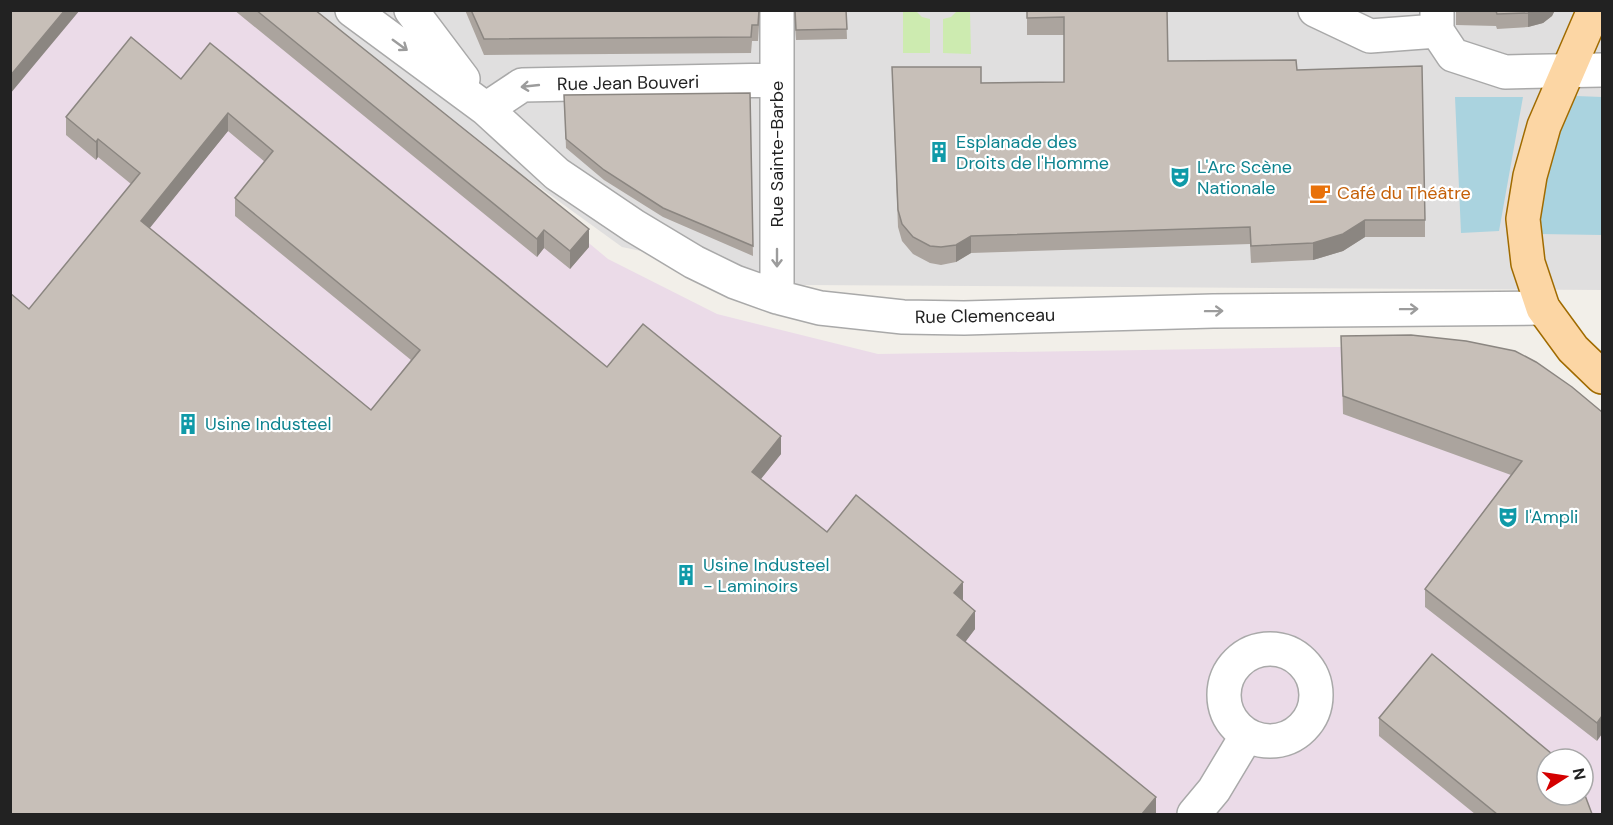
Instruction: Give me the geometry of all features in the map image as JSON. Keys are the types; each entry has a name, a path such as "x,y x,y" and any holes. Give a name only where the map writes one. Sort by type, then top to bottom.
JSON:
{"main road":[{"path":"1594,10 1544,126 1530,176 1524,219 1528,263 1544,308 1573,349 1602,377"}],"street":[{"name":"Rue Clemenceau","path":"352,10 486,109 557,174 634,226 694,262 735,282 777,297 820,308 903,317 964,318 1155,312 1544,308"},
{"name":"Rue Clemenceau","path":"411,10 486,109"},
{"name":"Rue Sainte-Barbe","path":"777,10 777,297"},
{"path":"1315,10 1370,36 1437,21 1453,55 1505,72 1602,70"},
{"name":"Rue Jean Bouveri","path":"486,109 522,85 777,80"},
{"path":"1194,814 1214,790 1247,735"}],"shaded area":[{"path":"10,11 310,11 608,259 717,314 878,354 1487,347 1602,417 1602,814 11,814"},
{"path":"296,11 1602,11 1602,290 802,285 622,247"}],"green space":[{"path":"903,11 916,11 922,17 930,19 930,53 903,53"},
{"path":"957,11 970,11 971,54 943,53 943,19 951,17"}],"water":[{"path":"1576,96 1602,97 1602,235 1539,234 1539,202 1549,158"},
{"path":"1455,97 1523,97 1499,231 1461,233"}],"building":[{"path":"10,10 65,10 10,76"},
{"path":"256,10 315,10 589,229 570,251 544,230 537,239"},
{"path":"471,10 759,10 758,25 752,25 751,37 484,39"},
{"path":"795,10 846,10 847,29 796,30"},
{"path":"1027,10 1167,10 1168,61 1296,60 1297,70 1422,66 1425,220 1365,220 1343,234 1313,243 1251,246 1250,227 971,236 956,245 930,246 913,237 902,224 898,210 892,67 981,67 981,83 1064,82 1064,17 1027,18"},
{"path":"1456,10 1536,10 1528,13 1497,14 1496,11"},
{"path":"131,37 181,79 210,43 607,367 643,324 781,436 752,472 827,532 856,495 963,582 954,593 975,611 957,635 1156,797 1142,814 10,814 10,293 29,309 140,173 98,139 96,142 66,117","holes":["228,113 273,151 235,198 420,350 371,410 141,221"]},
{"path":"750,93 753,246 663,208 604,170 566,139 564,95"},
{"path":"1411,335 1466,341 1515,351 1536,362 1572,387 1602,412 1602,716 1597,723 1425,589 1522,461 1343,396 1341,336"},
{"path":"1432,654 1544,747 1535,747 1535,807 1589,807 1592,814 1497,814 1379,718"}],"place":[{"name":"Esplanade des Droits de l'Homme","path":"939,152"},
{"name":"L'Arc Scène Nationale","path":"1180,177"},
{"name":"Café du Théâtre","path":"1320,193"},
{"name":"Usine Industeel","path":"188,424"},
{"name":"l'Ampli","path":"1508,517"},
{"name":"Usine Industeel - Laminoirs","path":"686,575"}]}
